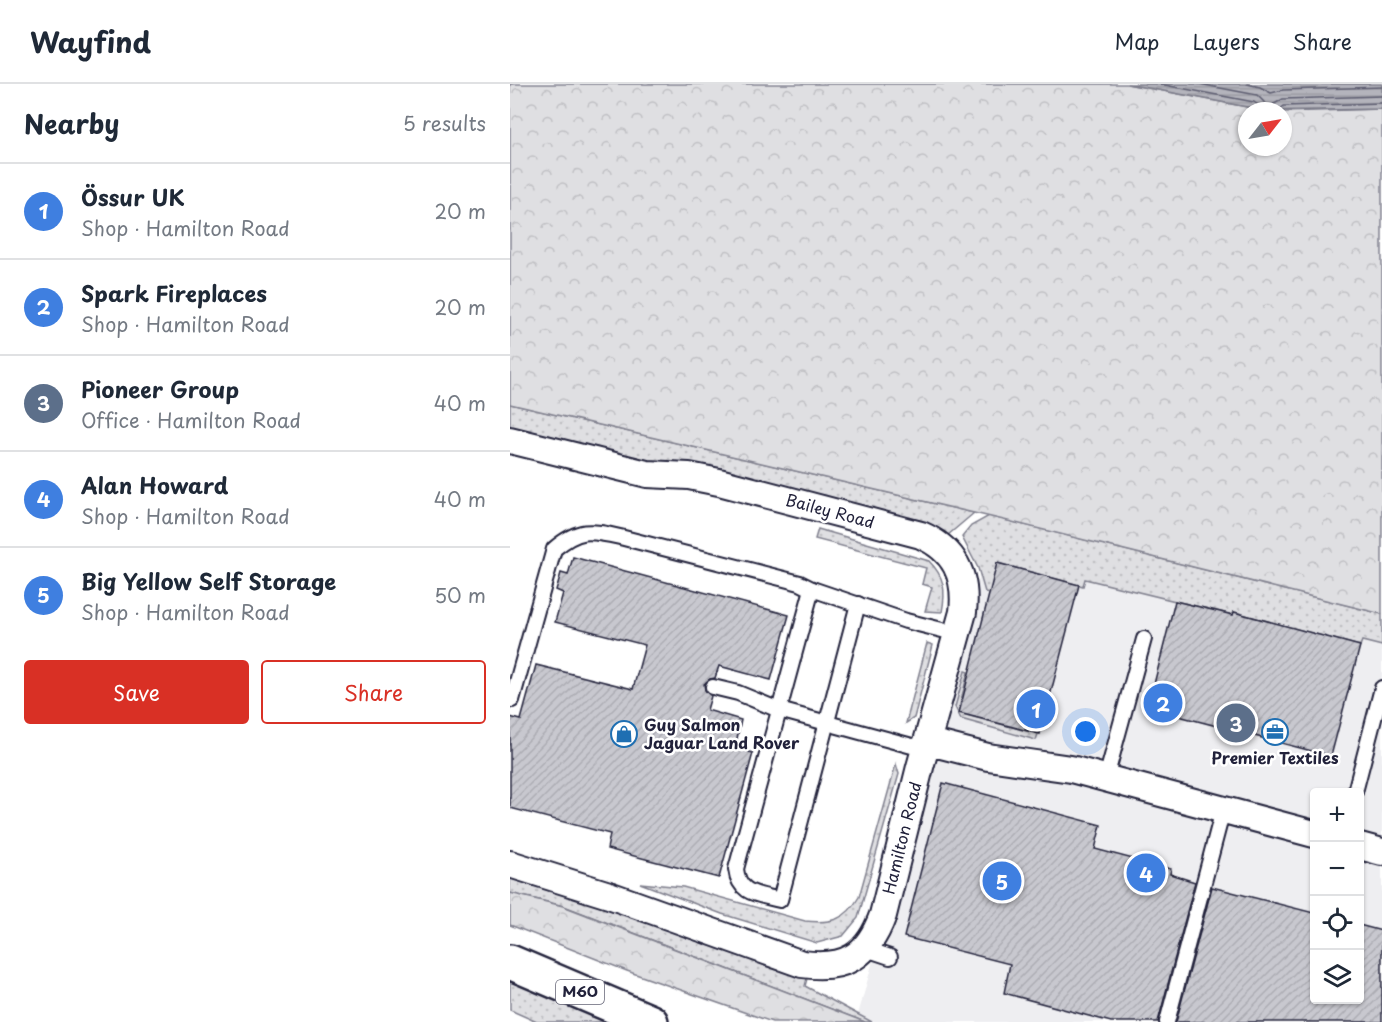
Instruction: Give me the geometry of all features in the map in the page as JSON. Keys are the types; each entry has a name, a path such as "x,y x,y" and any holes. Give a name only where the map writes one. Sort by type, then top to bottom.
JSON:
{"highway":[{"name":"M60","path":"510,962 651,1022"}],"street":[{"name":"Bailey Road","path":"510,440 647,474 689,476 719,482 903,530 931,540 949,553 962,576 965,596 958,634 926,745"},
{"path":"926,745 941,745 988,757 1071,769 1310,833"},
{"name":"Hamilton Road","path":"866,949 876,934 883,915 926,745"},
{"path":"1364,847 1382,852"},
{"path":"510,864 609,895 802,964 839,964 866,949"}],"lane":[{"path":"512,700 554,549 568,537 579,532 591,531 620,537 800,583 858,604 958,634"},
{"path":"812,589 736,869 738,882 744,891 780,900 858,604"},
{"path":"1106,778 1144,639"},
{"path":"713,687 738,693 779,710 827,724 912,746 926,745"},
{"path":"1356,788 1382,688"},
{"path":"1167,1022 1223,810"},
{"path":"866,949 890,957"}],"shaded area":[{"path":"993,528 1382,628 1382,1022 856,1022"}],"green space":[{"path":"510,84 1127,84 1238,105 1238,156 1292,156 1292,112 1382,109 1382,614 1008,521 510,404"},
{"path":"510,404 974,513 948,535 944,535 510,430"},
{"path":"989,516 1382,614 1382,646 1362,641 1360,646 1234,612 1233,615 1085,579 1083,586 998,563 990,593 985,592 978,568 962,537 971,526"},
{"path":"818,529 929,561 943,585 942,612 925,611 932,587 922,584 926,568 815,539"},
{"path":"927,643 933,645 914,718 906,723"},
{"path":"965,671 968,672 958,713 955,707"},
{"path":"958,713 1038,734 1036,740 961,719"},
{"path":"896,764 899,774 858,918 843,936 817,943 722,914 640,883 683,887 805,921 823,922 837,919 849,911 859,897"},
{"path":"510,876 808,975 805,986 872,1022 865,1022 564,906 510,893"},
{"path":"510,893 563,906 865,1022 772,1022 627,971 510,925"},
{"path":"510,979 614,1022 537,1022 510,1010"}],"water":[{"path":"1127,84 1382,84 1382,109 1292,111 1292,102 1238,102 1238,105"}],"building":[{"name":"Guy Salmon Jaguar Land Rover","path":"573,557 789,615 771,680 719,666 715,678 704,684 705,690 711,696 707,710 741,720 735,748 753,753 719,878 607,849 610,834 510,808 510,717 521,720 536,665 633,689 645,645 555,622 563,593 556,590 561,573 568,575"},
{"path":"997,563 1079,585 1040,734 959,713"},
{"path":"1175,601 1233,615 1234,612 1360,646 1331,756 1148,708"},
{"path":"943,783 1101,825 1095,849 1171,869 1170,874 1195,882 1158,1022 1111,1022 1004,993 1010,964 904,937"},
{"path":"1212,887 1310,912 1310,1004 1364,1004 1364,926 1382,931 1382,1022 1176,1022"}],"place":[{"name":"Spark Fireplaces","path":"1163,703"},
{"name":"Össur UK","path":"1036,709"},
{"name":"Pioneer Group","path":"1236,723"},
{"name":"Premier Textiles","path":"1275,732"},
{"name":"Guy Salmon Jaguar Land Rover","path":"624,734"},
{"name":"Alan Howard","path":"1146,873"},
{"name":"Big Yellow Self Storage","path":"1002,881"}]}
